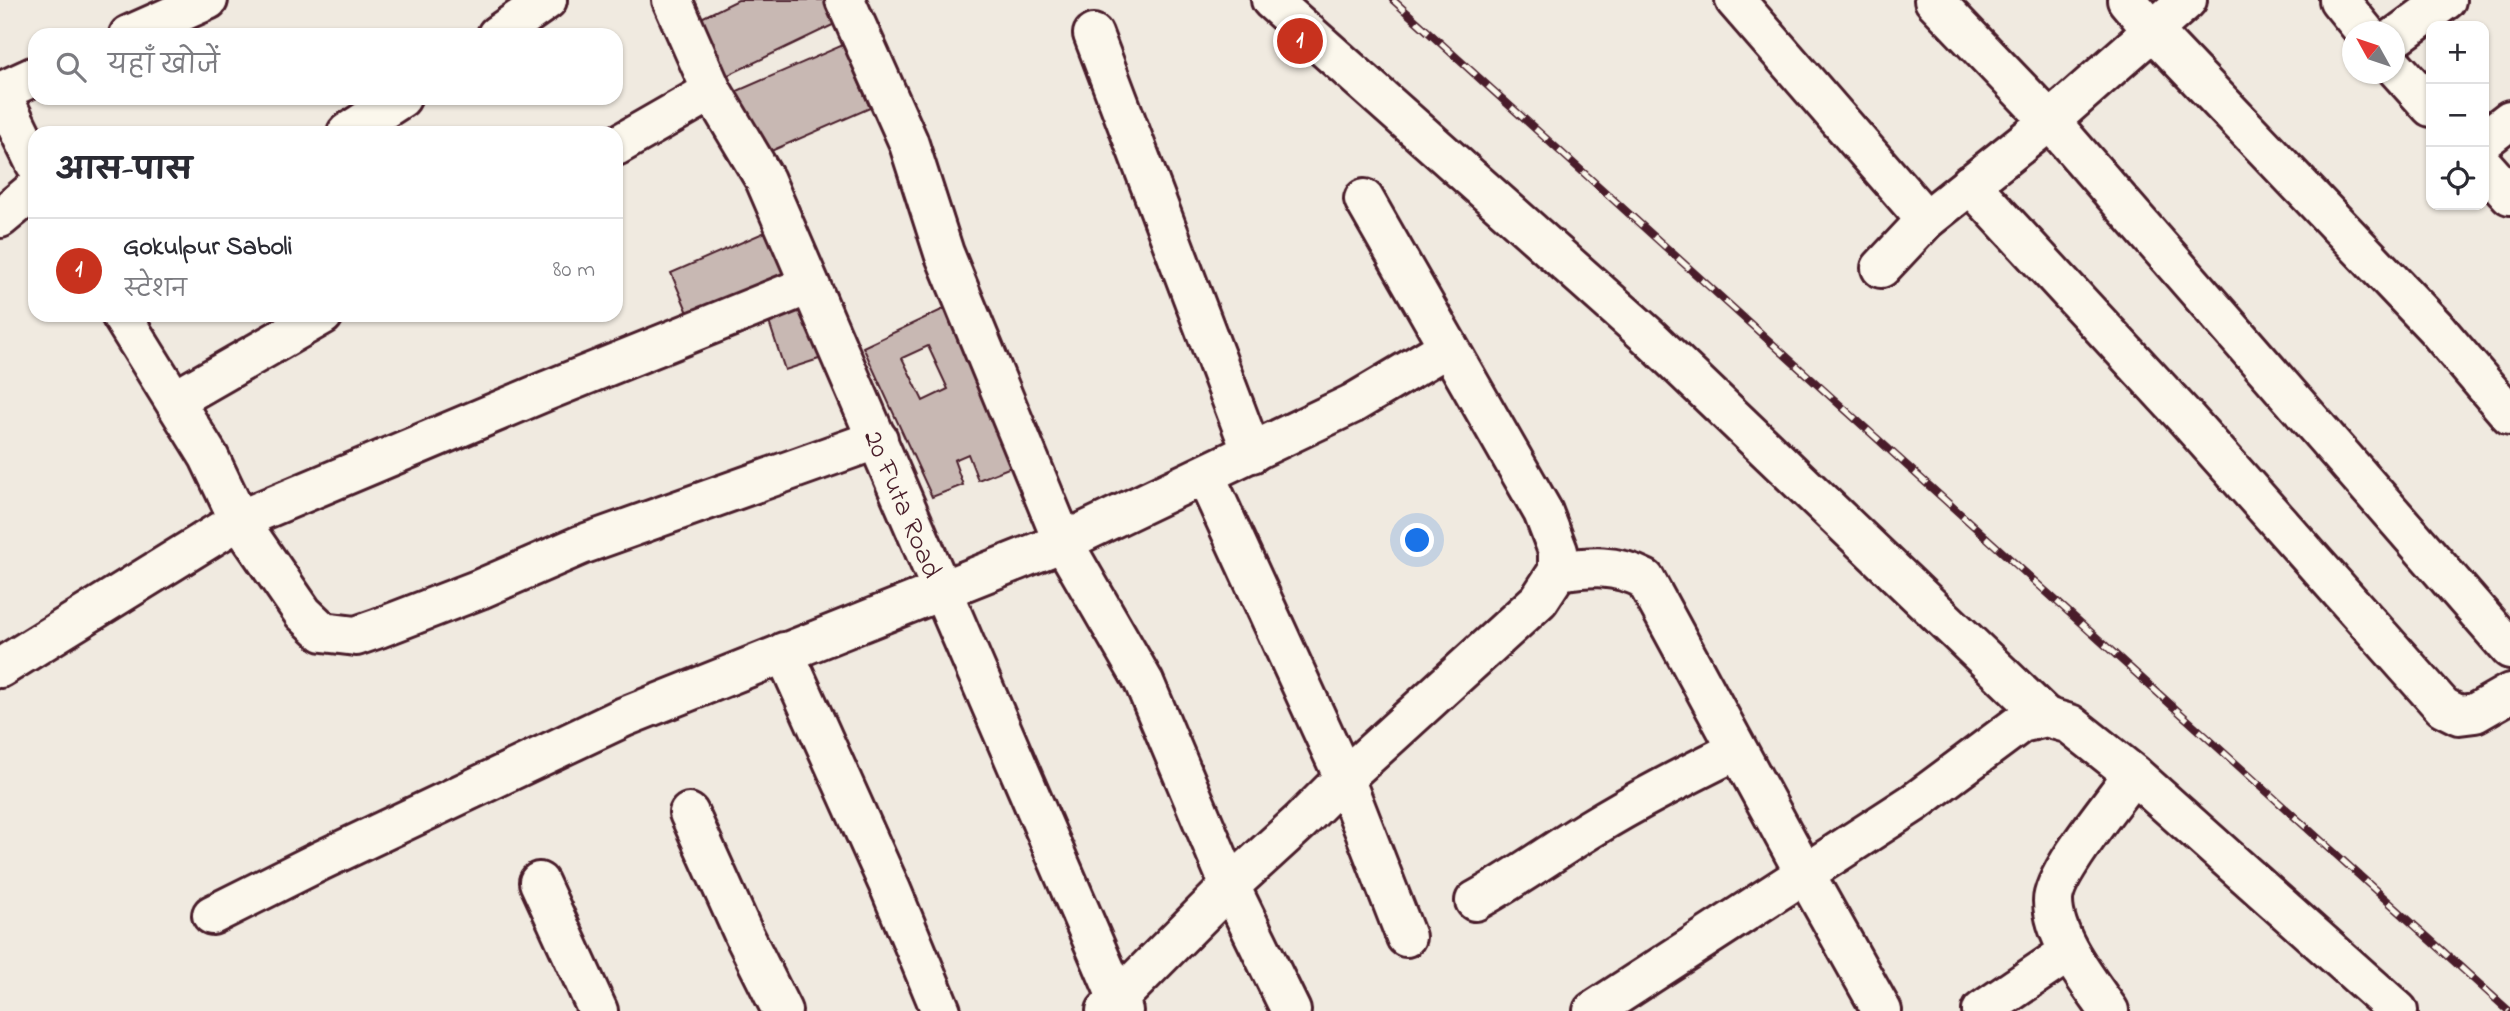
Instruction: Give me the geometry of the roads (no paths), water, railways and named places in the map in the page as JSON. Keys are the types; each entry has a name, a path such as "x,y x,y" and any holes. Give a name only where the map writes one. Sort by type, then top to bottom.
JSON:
{"street":[{"path":"145,28 208,0"},
{"path":"507,28 547,0"},
{"name":"20 Futa Road","path":"671,0 712,91 765,180 878,439 1116,1007"},
{"path":"845,0 908,141 944,253 1063,542 1144,682 1230,886 1291,1011"},
{"path":"1271,0 1646,334 2046,717 2070,724 2133,774 2398,1011"},
{"path":"1735,0 1926,220"},
{"path":"1934,0 2050,121 2510,649"},
{"path":"2127,0 2153,31 2435,327 2510,415"},
{"path":"1881,268 1926,220 2050,121 2187,0"},
{"path":"2339,0 2356,21"},
{"path":"2405,31 2446,0"},
{"path":"1093,34 1252,453"},
{"path":"2405,77 2426,101"},
{"path":"28,79 0,91 28,149"},
{"path":"623,142 712,91"},
{"path":"357,126 390,105"},
{"path":"2489,136 2510,120"},
{"path":"2489,172 2510,195"},
{"path":"1970,184 2185,417 2443,707 2459,715 2475,713 2510,693"},
{"path":"0,218 28,195"},
{"path":"1116,1007 1230,886 1539,600 1558,571 1558,551 1543,512 1364,200"},
{"path":"0,668 239,520 546,391 810,285"},
{"path":"125,322 209,457 239,520 303,613 323,632 356,636 480,589 582,545 878,439"},
{"path":"175,400 311,322"},
{"path":"212,915 624,717 1063,542 1352,404 1448,347"},
{"path":"1205,475 1344,778 1406,937"},
{"path":"1558,571 1593,566 1626,570 1645,579 1882,1011"},
{"path":"784,652 891,890 941,1011"},
{"path":"1593,1011 1915,802 2021,723 2046,717"},
{"path":"1475,901 1664,786 1737,750"},
{"path":"2109,1011 2069,952 2059,928 2053,900 2063,872 2133,774"},
{"path":"689,813 782,1011"},
{"path":"539,882 598,1011"},
{"path":"1982,1011 2069,952"}],"railway":[{"path":"1393,0 2509,1011"}],"place":[{"name":"Gokulpur Saboli","path":"1300,41"}]}
